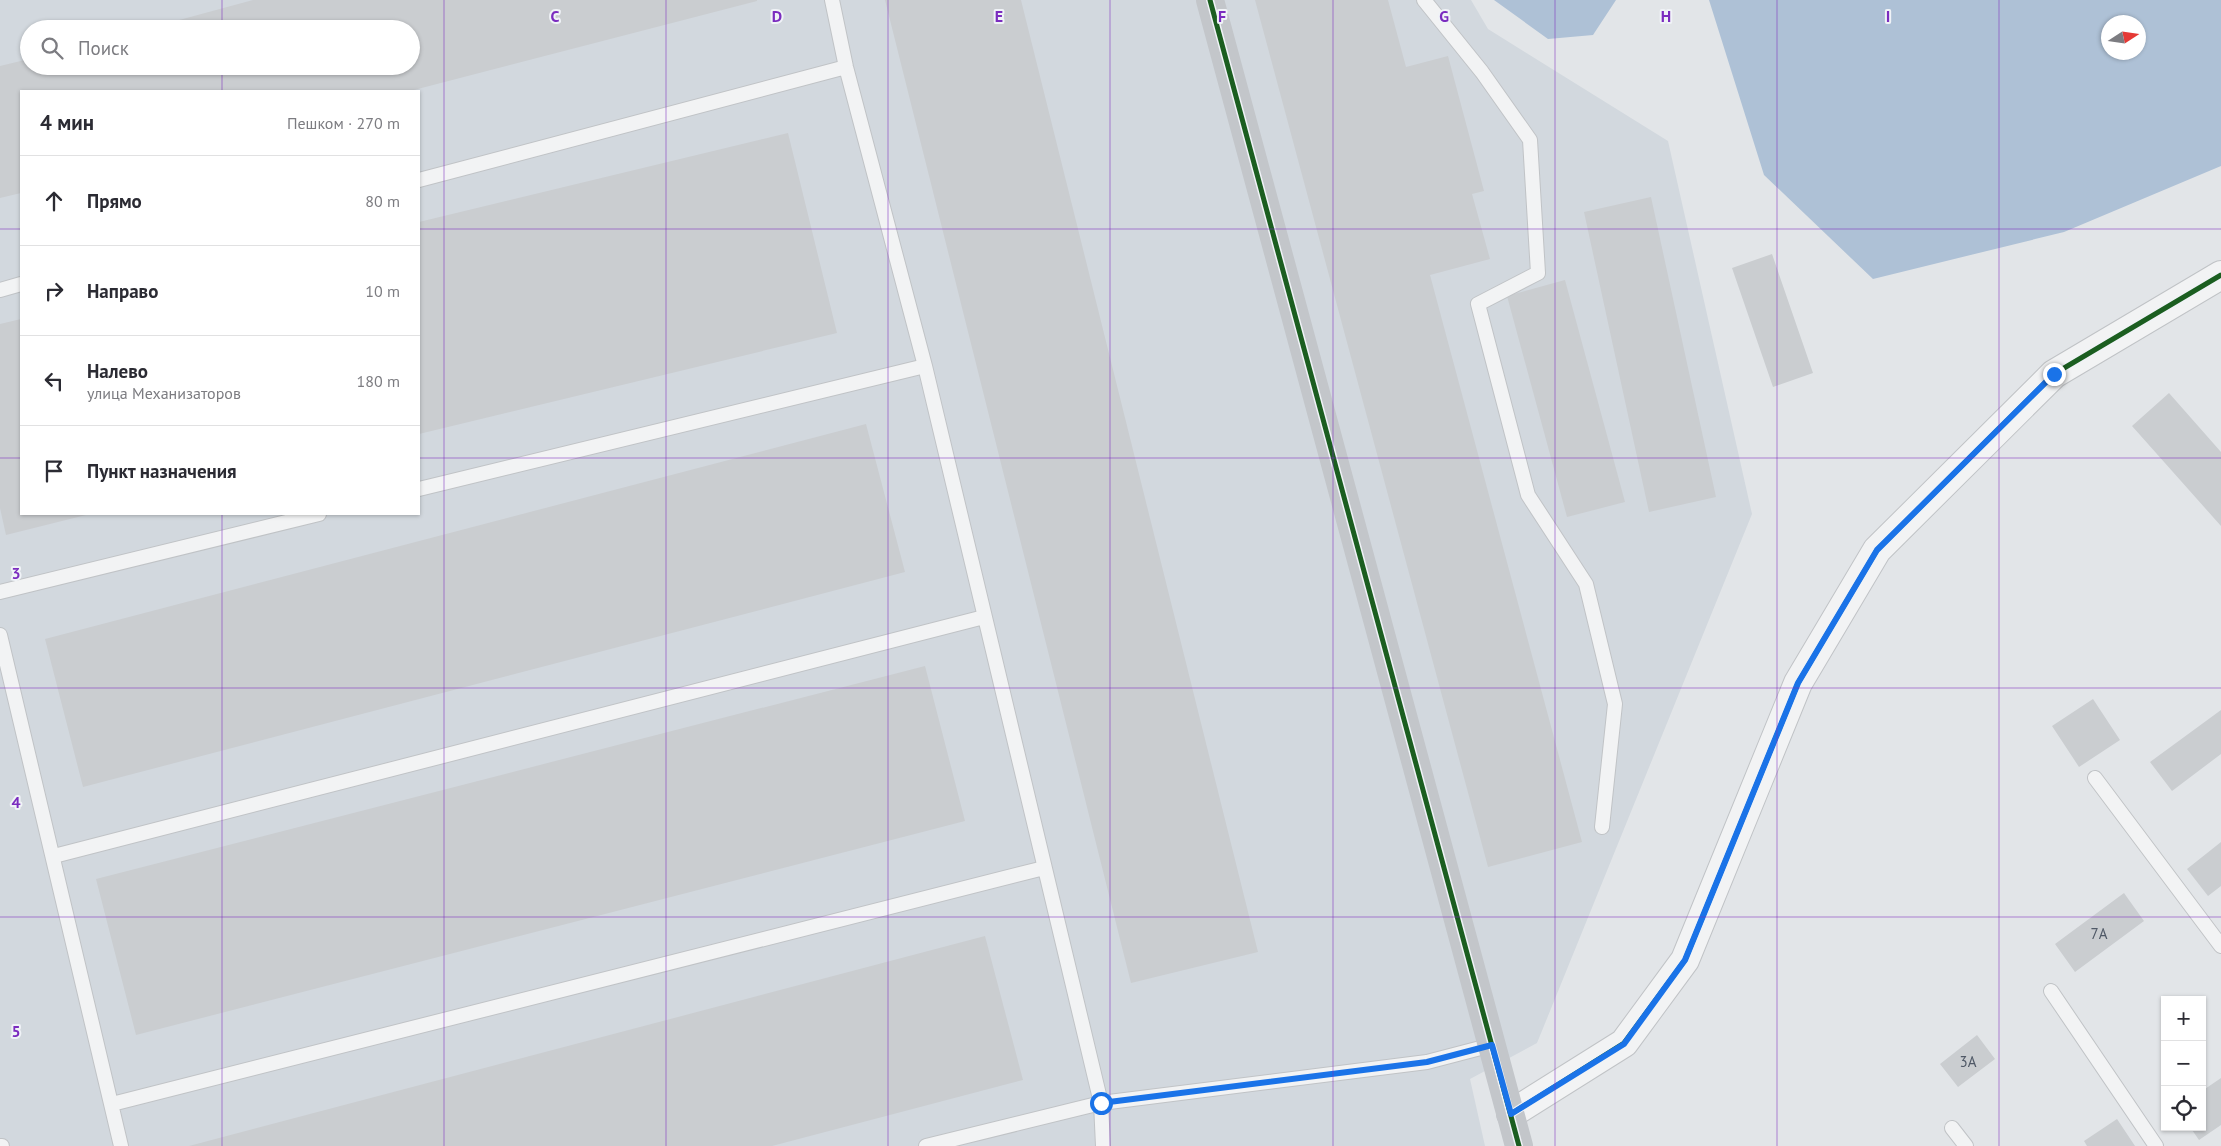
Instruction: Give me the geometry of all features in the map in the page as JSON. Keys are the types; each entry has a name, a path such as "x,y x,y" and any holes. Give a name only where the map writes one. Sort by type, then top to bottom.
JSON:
{"street":[{"path":"1210,0 1519,1146"},
{"path":"1511,1114 1624,1044 1685,960 1798,683 1877,550 2054,374 2221,275"}],"lane":[{"path":"832,0 846,67 925,366 1101,1103 1103,1146"},
{"path":"1424,0 1482,72 1530,140 1538,273 1478,304 1528,495 1586,584 1616,704 1602,827"},
{"path":"420,180 846,67"},
{"path":"0,290 20,284"},
{"path":"420,490 925,366"},
{"path":"0,592 315,515"},
{"path":"54,856 984,617"},
{"path":"0,635 54,856 121,1146"},
{"path":"2095,778 2221,946"},
{"path":"112,1104 1044,868"},
{"path":"2051,991 2156,1146"},
{"path":"926,1146 1101,1103 1427,1062 1492,1045"},
{"path":"1952,1128 1966,1146"}],"shaded area":[{"path":"0,0 1471,0 1488,29 1668,141 1752,514 1537,1043 1470,1079 1485,1146 0,1146"}],"water":[{"path":"1494,0 1616,0 1593,35 1548,39"},
{"path":"1709,0 2221,0 2221,166 2064,232 1873,279 1764,175"}],"building":[{"path":"253,0 757,0 414,90 20,90 20,193 0,198 0,66 20,61 20,75 420,75 420,20 179,20"},
{"path":"885,0 1021,0 1258,952 1131,983"},
{"path":"1255,0 1388,0 1406,67 1448,56 1484,191 1472,194 1490,259 1430,275 1582,842 1488,867"},
{"path":"788,133 837,333 420,434 420,222"},
{"path":"1651,197 1716,497 1649,512 1584,212"},
{"path":"1772,254 1813,373 1773,387 1732,268"},
{"path":"1565,280 1625,502 1567,517 1507,296"},
{"path":"20,319 20,515 86,515 6,535 0,508 0,324"},
{"path":"2169,393 2221,452 2221,526 2132,426"},
{"path":"866,424 905,572 83,787 45,639"},
{"path":"925,666 965,821 136,1035 96,879"},
{"path":"2093,699 2120,740 2079,767 2052,726"},
{"path":"2221,710 2221,754 2172,791 2150,762"},
{"path":"2221,842 2221,886 2208,896 2187,869"},
{"path":"2124,893 2144,921 2075,972 2055,944"},
{"path":"985,936 1023,1080 772,1146 189,1146"},
{"path":"1977,1035 1995,1059 1958,1087 1940,1064"},
{"path":"2221,1078 2221,1125 2199,1140 2193,1131 2206,1131 2206,1088"},
{"path":"2117,1119 2135,1146 2087,1146 2084,1141"}],"cycle path":[{"path":"1210,0 1519,1146"},
{"path":"1511,1114 1624,1043 1685,960 1798,683 1877,550 2054,374 2221,275"}],"route":[{"path":"1101,1103 1427,1062 1492,1045 1511,1114 1624,1044 1685,960 1798,683 1877,550 2054,374"}]}
